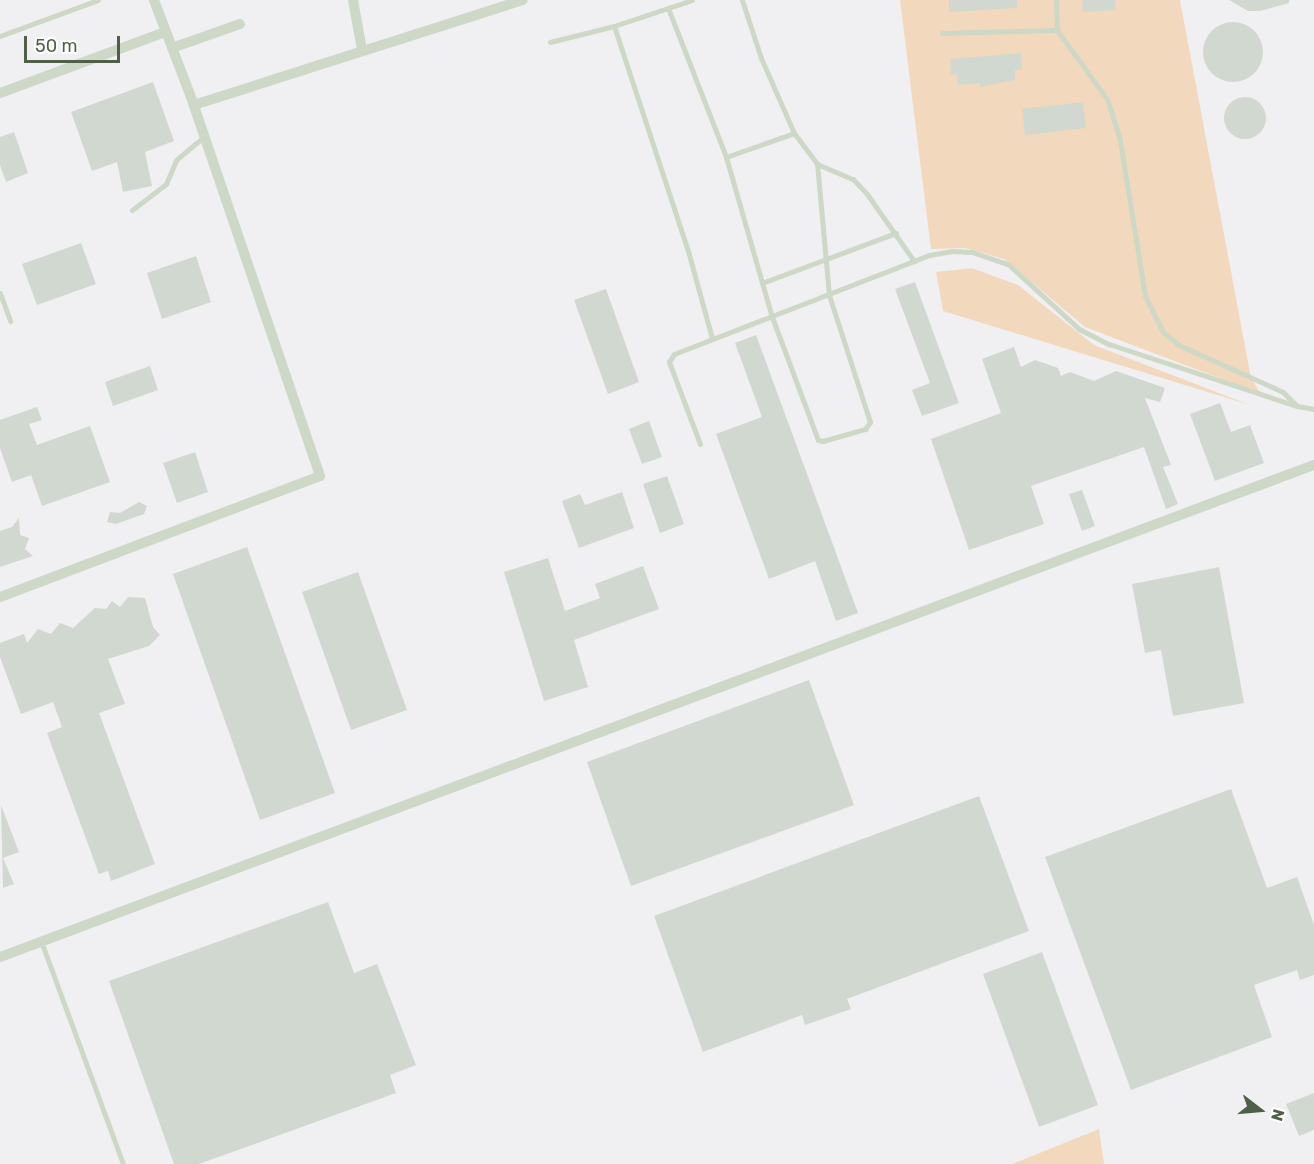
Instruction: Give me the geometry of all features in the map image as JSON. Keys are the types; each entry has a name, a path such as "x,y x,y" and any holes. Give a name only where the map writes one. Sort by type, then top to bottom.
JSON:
{"street":[{"path":"0,597 320,476 205,136 154,0"},
{"path":"353,0 362,51"},
{"path":"194,105 523,0"},
{"path":"172,48 240,24"},
{"path":"0,93 165,32"},
{"path":"1,952 41,941 1314,465"}],"lane":[{"path":"0,36 98,0"},
{"path":"550,42 614,26 692,0"},
{"path":"742,0 761,58 794,133 817,164 853,179 896,232 914,261"},
{"path":"1056,0 1057,30 1107,99 1119,135 1145,296 1163,332 1179,345 1283,392 1297,406"},
{"path":"668,8 726,158 772,317 818,440 865,429 870,422 829,295 822,259 817,164"},
{"path":"614,26 688,251 712,338"},
{"path":"942,33 1057,30"},
{"path":"726,158 794,133"},
{"path":"132,210 166,184 176,159 205,136"},
{"path":"762,283 896,232"},
{"path":"700,444 669,362 684,348 772,317 914,261 951,250 996,259 1021,272 1079,329 1099,339 1297,406 1314,409"},
{"path":"0,293 10,321"},
{"path":"41,941 123,1164"}],"shaded area":[{"path":"900,0 1180,0 1251,378 1261,394 1085,327 1004,259 965,248 931,249"},
{"path":"972,268 1018,285 1094,345 1250,405 943,311 936,272"},
{"path":"1099,1129 1104,1164 1012,1164"}],"building":[{"path":"949,0 1017,0 1017,8 949,12"},
{"path":"1082,0 1115,0 1116,10 1083,12"},
{"path":"1229,0 1289,0 1289,3 1260,11 1248,11"},
{"path":"1233,22 1250,27 1258,35 1263,52 1258,69 1250,77 1233,82 1216,77 1208,69 1203,52 1208,35 1216,27"},
{"path":"1021,53 1022,70 1015,70 1015,80 980,87 980,83 958,85 957,74 951,75 950,59"},
{"path":"153,82 174,141 145,152 152,186 123,192 117,162 92,171 71,112"},
{"path":"1245,97 1260,103 1266,118 1260,133 1245,139 1230,133 1224,118 1230,103"},
{"path":"1083,102 1086,128 1025,135 1022,109"},
{"path":"14,132 28,173 6,182 0,165 0,137"},
{"path":"81,243 96,284 37,305 22,264"},
{"path":"196,256 211,302 162,319 147,273"},
{"path":"915,282 959,403 922,416 912,390 930,383 895,289"},
{"path":"606,289 639,382 608,394 574,300"},
{"path":"756,335 858,613 836,621 815,561 769,579 716,434 762,417 735,343"},
{"path":"1014,347 1021,367 1035,360 1058,368 1061,376 1070,372 1094,381 1116,371 1165,388 1160,402 1145,398 1171,465 1163,467 1178,504 1166,509 1144,447 1031,486 1044,524 969,550 931,439 1001,413 982,359"},
{"path":"150,366 158,390 113,406 105,382"},
{"path":"1220,403 1231,432 1250,425 1264,463 1215,481 1190,414"},
{"path":"37,407 42,420 29,424 37,445 90,426 110,482 42,506 31,475 12,482 0,448 0,420"},
{"path":"649,421 662,457 642,464 629,429"},
{"path":"195,452 208,492 177,503 163,463"},
{"path":"667,476 684,524 660,533 643,484"},
{"path":"1082,490 1095,526 1082,531 1069,494"},
{"path":"622,492 634,528 579,548 562,501 580,494 585,505"},
{"path":"139,502 147,506 144,514 116,524 107,522 110,512 120,513"},
{"path":"19,518 20,535 29,538 25,549 33,556 0,567 0,531 12,527"},
{"path":"247,547 335,793 260,820 173,574"},
{"path":"548,558 565,611 600,598 595,584 643,566 659,609 574,640 588,687 544,701 504,572"},
{"path":"1219,567 1244,703 1173,716 1161,650 1145,653 1132,584"},
{"path":"358,572 407,710 351,730 302,592"},
{"path":"128,597 145,598 153,627 160,635 149,646 108,659 125,704 99,713 155,864 111,881 108,871 99,874 47,733 62,727 53,702 21,714 0,657 0,643 24,634 27,643 38,629 51,634 60,623 73,628 95,608 106,609 112,601 120,607"},
{"path":"809,680 854,805 631,886 587,762"},
{"path":"1231,789 1267,888 1297,877 1314,925 1314,975 1300,980 1297,970 1254,985 1272,1037 1131,1090 1045,857"},
{"path":"979,796 1029,931 847,999 851,1009 805,1025 802,1015 703,1052 654,916"},
{"path":"1,805 19,852 3,858 14,884 3,888"},
{"path":"328,902 354,973 377,964 416,1065 390,1075 396,1093 199,1164 174,1164 109,981"},
{"path":"1042,952 1098,1105 1039,1127 983,974"},
{"path":"1314,1093 1314,1130 1299,1136 1286,1104"}]}
